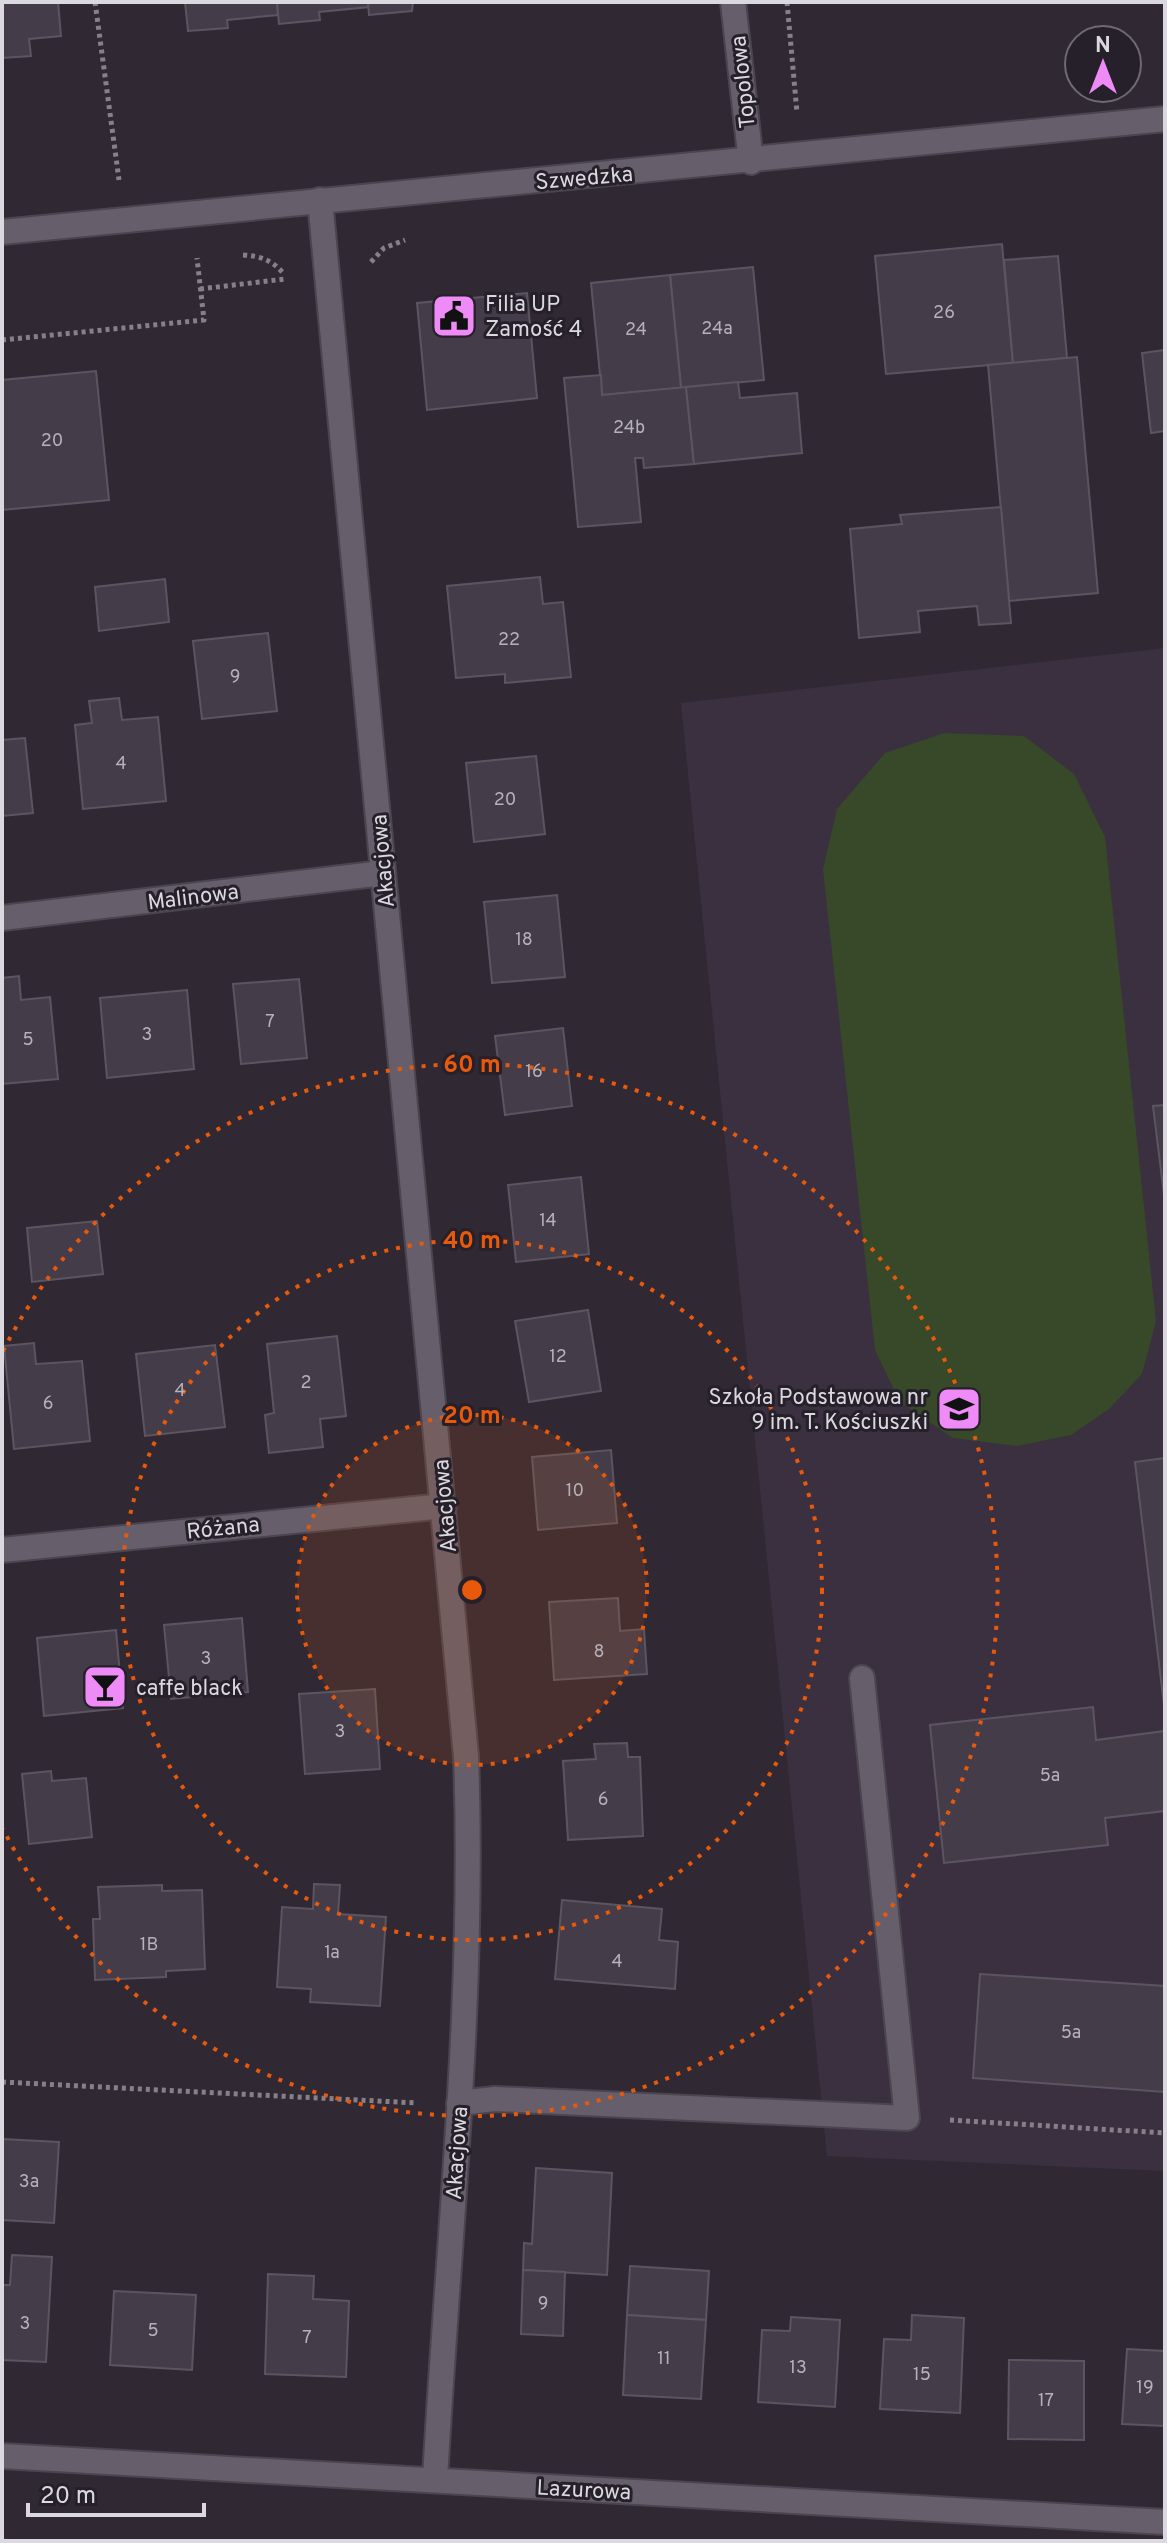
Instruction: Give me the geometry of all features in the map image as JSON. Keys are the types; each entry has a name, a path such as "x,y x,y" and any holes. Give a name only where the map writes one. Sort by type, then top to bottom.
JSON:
{"street":[{"name":"Topolowa","path":"733,2 751,162"},
{"name":"Szwedzka","path":"2,232 751,162 1165,119"},
{"name":"Akacjowa","path":"320,200 468,1789 459,2103 435,2480"},
{"name":"Malinowa","path":"2,918 383,873"},
{"name":"Różana","path":"2,1550 444,1506"},
{"path":"459,2103 495,2099 907,2118 862,1678"},
{"name":"Lazurowa","path":"2,2456 1165,2522"}],"path":[{"path":"95,2 119,182"},
{"path":"787,2 797,114"},
{"path":"366,271 384,248 397,241 417,238"},
{"path":"200,289 289,279 275,263 257,256 236,255"},
{"path":"2,340 204,320 197,258"},
{"path":"183,260 207,258"},
{"path":"2,2082 459,2103"},
{"path":"907,2118 1165,2133"}],"shaded area":[{"name":"Szkoła Podstawowa nr 9 im. T. Kościuszki","path":"1165,648 1165,2171 827,2156 681,703"}],"green space":[{"path":"944,733 1024,736 1074,774 1105,837 1156,1321 1142,1374 1109,1409 1071,1435 1017,1446 953,1438 900,1402 875,1350 823,869 837,809 885,753"}],"building":[{"path":"2,2 58,2 61,36 29,39 31,56 2,58"},
{"path":"185,2 277,2 278,15 227,20 228,28 188,31"},
{"path":"277,2 368,2 369,7 319,12 320,20 279,24"},
{"path":"368,2 413,2 412,11 369,15"},
{"path":"1002,244 1013,363 886,374 875,256"},
{"path":"1058,256 1067,358 1013,363 1004,260"},
{"path":"753,267 764,380 681,388 670,275"},
{"path":"670,275 681,388 602,395 591,283"},
{"path":"527,293 537,398 427,410 417,303"},
{"path":"1165,350 1165,431 1151,433 1142,353"},
{"path":"1077,357 1098,593 1009,601 988,365"},
{"path":"96,371 109,500 2,510 2,380"},
{"path":"601,375 602,395 686,387 694,464 644,468 643,458 635,458 641,522 578,527 564,378"},
{"path":"738,382 740,398 797,393 802,453 694,464 686,387"},
{"path":"1001,507 1011,623 979,625 977,606 918,611 920,632 859,638 850,529 902,524 900,515"},
{"path":"540,577 543,604 563,602 571,677 505,683 505,674 456,678 447,586"},
{"path":"165,579 169,622 99,631 95,587"},
{"path":"268,633 277,711 202,719 193,641"},
{"path":"119,698 122,720 158,717 166,801 83,809 75,725 92,723 89,701"},
{"path":"25,738 33,813 2,816 2,740"},
{"path":"536,756 545,834 474,842 466,763"},
{"path":"557,895 565,977 492,983 484,902"},
{"path":"19,976 21,1000 50,997 58,1079 2,1084 2,978"},
{"path":"299,979 307,1058 241,1064 233,984"},
{"path":"187,990 194,1069 107,1078 100,998"},
{"path":"563,1028 572,1106 505,1115 495,1036"},
{"path":"1165,1105 1165,1203 1153,1106"},
{"path":"581,1177 589,1254 516,1262 508,1185"},
{"path":"97,1221 103,1274 32,1282 27,1228"},
{"path":"588,1310 601,1391 529,1402 515,1321"},
{"path":"337,1336 346,1416 320,1419 323,1447 269,1453 265,1415 274,1413 267,1344"},
{"path":"34,1343 36,1364 82,1361 90,1441 14,1449 4,1346"},
{"path":"215,1345 225,1427 145,1436 136,1354"},
{"path":"611,1450 617,1523 538,1530 532,1457"},
{"path":"1165,1458 1165,1714 1135,1462"},
{"path":"618,1598 620,1631 644,1629 647,1674 554,1680 549,1602"},
{"path":"242,1618 248,1692 171,1699 164,1625"},
{"path":"116,1630 123,1708 44,1716 37,1638"},
{"path":"375,1689 380,1769 305,1774 299,1694"},
{"path":"1093,1707 1096,1740 1165,1731 1165,1811 1105,1818 1108,1845 944,1863 930,1725"},
{"path":"627,1743 628,1757 640,1757 643,1836 568,1840 563,1761 596,1759 594,1744"},
{"path":"51,1771 52,1781 86,1778 92,1837 29,1844 22,1774"},
{"path":"314,1884 340,1885 338,1914 386,1917 380,2006 310,2002 311,1989 277,1987 282,1907 313,1909"},
{"path":"162,1885 162,1891 202,1890 205,1969 166,1971 166,1977 95,1980 93,1919 100,1919 98,1887"},
{"path":"562,1900 662,1909 659,1940 678,1942 675,1989 555,1979"},
{"path":"980,1974 1165,1986 1165,2092 973,2078"},
{"path":"2,2139 59,2142 54,2223 2,2220"},
{"path":"536,2168 612,2173 607,2275 523,2270 524,2243 532,2244"},
{"path":"12,2255 52,2257 46,2362 2,2360 2,2285 10,2285"},
{"path":"630,2266 709,2271 706,2320 627,2315"},
{"path":"523,2270 565,2272 563,2336 521,2334"},
{"path":"268,2274 314,2276 313,2299 349,2301 346,2377 265,2374"},
{"path":"114,2291 196,2295 192,2370 110,2365"},
{"path":"627,2315 706,2320 701,2399 623,2395"},
{"path":"912,2315 964,2318 960,2413 880,2409 884,2339 911,2340"},
{"path":"791,2317 840,2320 835,2407 758,2402 762,2330 790,2331"},
{"path":"1127,2349 1165,2351 1165,2426 1122,2424"},
{"path":"1009,2360 1084,2361 1084,2440 1008,2439"}],"place":[{"name":"Filia UP Zamość 4","path":"454,316"},
{"name":"Szkoła Podstawowa nr 9 im. T. Kościuszki","path":"959,1409"},
{"name":"caffe black","path":"105,1687"}]}
